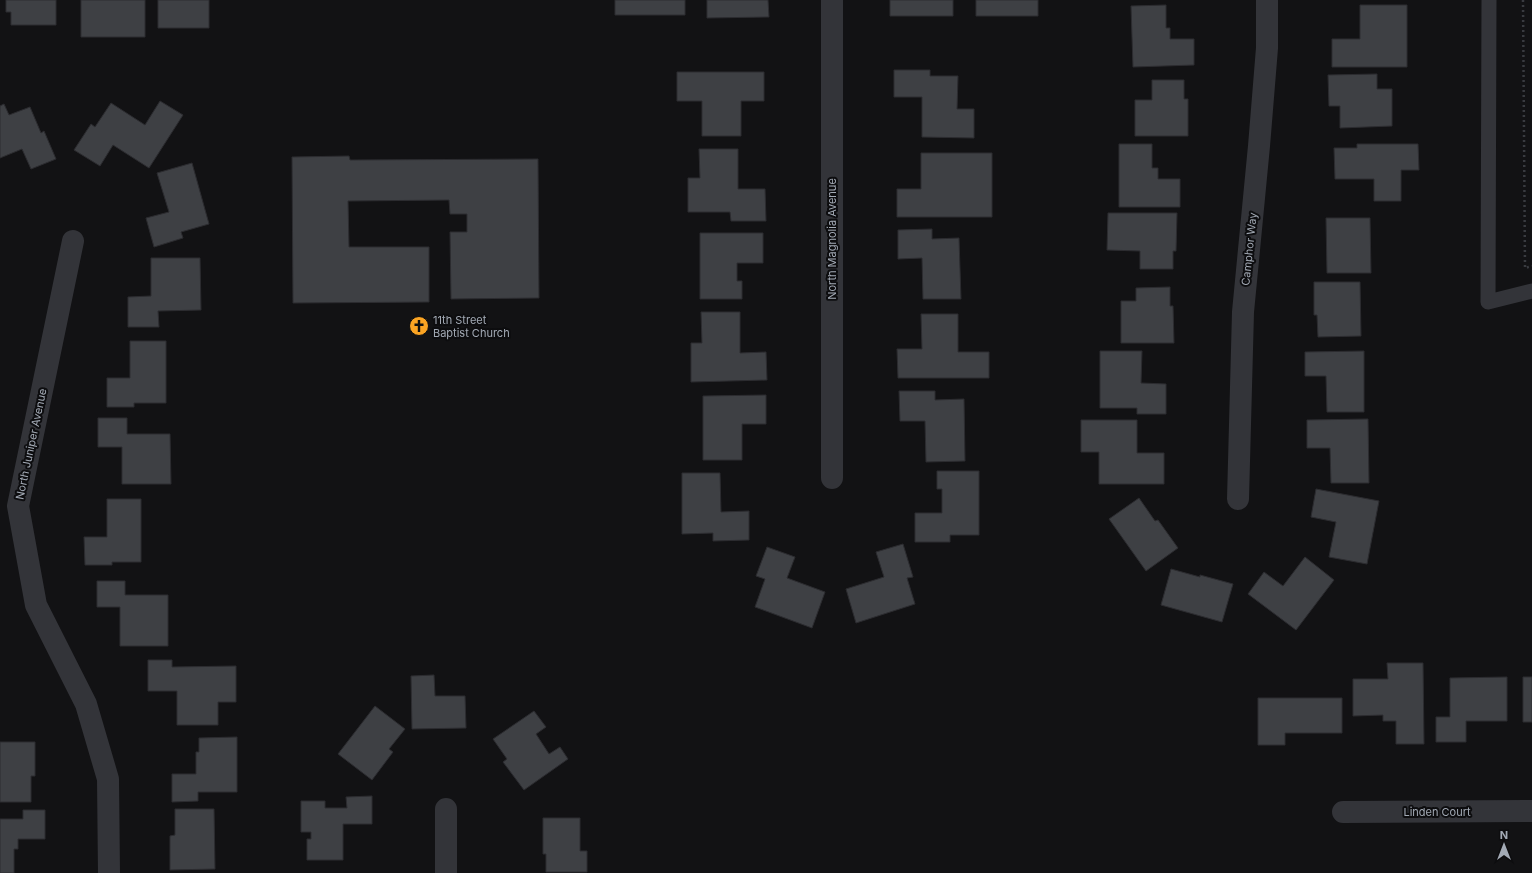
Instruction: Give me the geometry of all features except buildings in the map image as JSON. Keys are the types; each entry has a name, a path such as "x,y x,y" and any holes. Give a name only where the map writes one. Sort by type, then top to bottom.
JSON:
{"street":[{"name":"North Magnolia Avenue","path":"832,0 832,478"},
{"name":"Camphor Way","path":"1238,499 1243,312 1266,63 1267,0"},
{"name":"North Juniper Avenue","path":"73,241 9,506 36,605 86,704 108,779 109,873"},
{"path":"446,809 446,873"},
{"name":"Linden Court","path":"1343,812 1532,811"}],"lane":[{"path":"1489,0 1488,302 1532,291"}],"path":[{"path":"1523,0 1525,268 1532,266"}],"place":[{"name":"11th Street Baptist Church","path":"419,326"}]}
